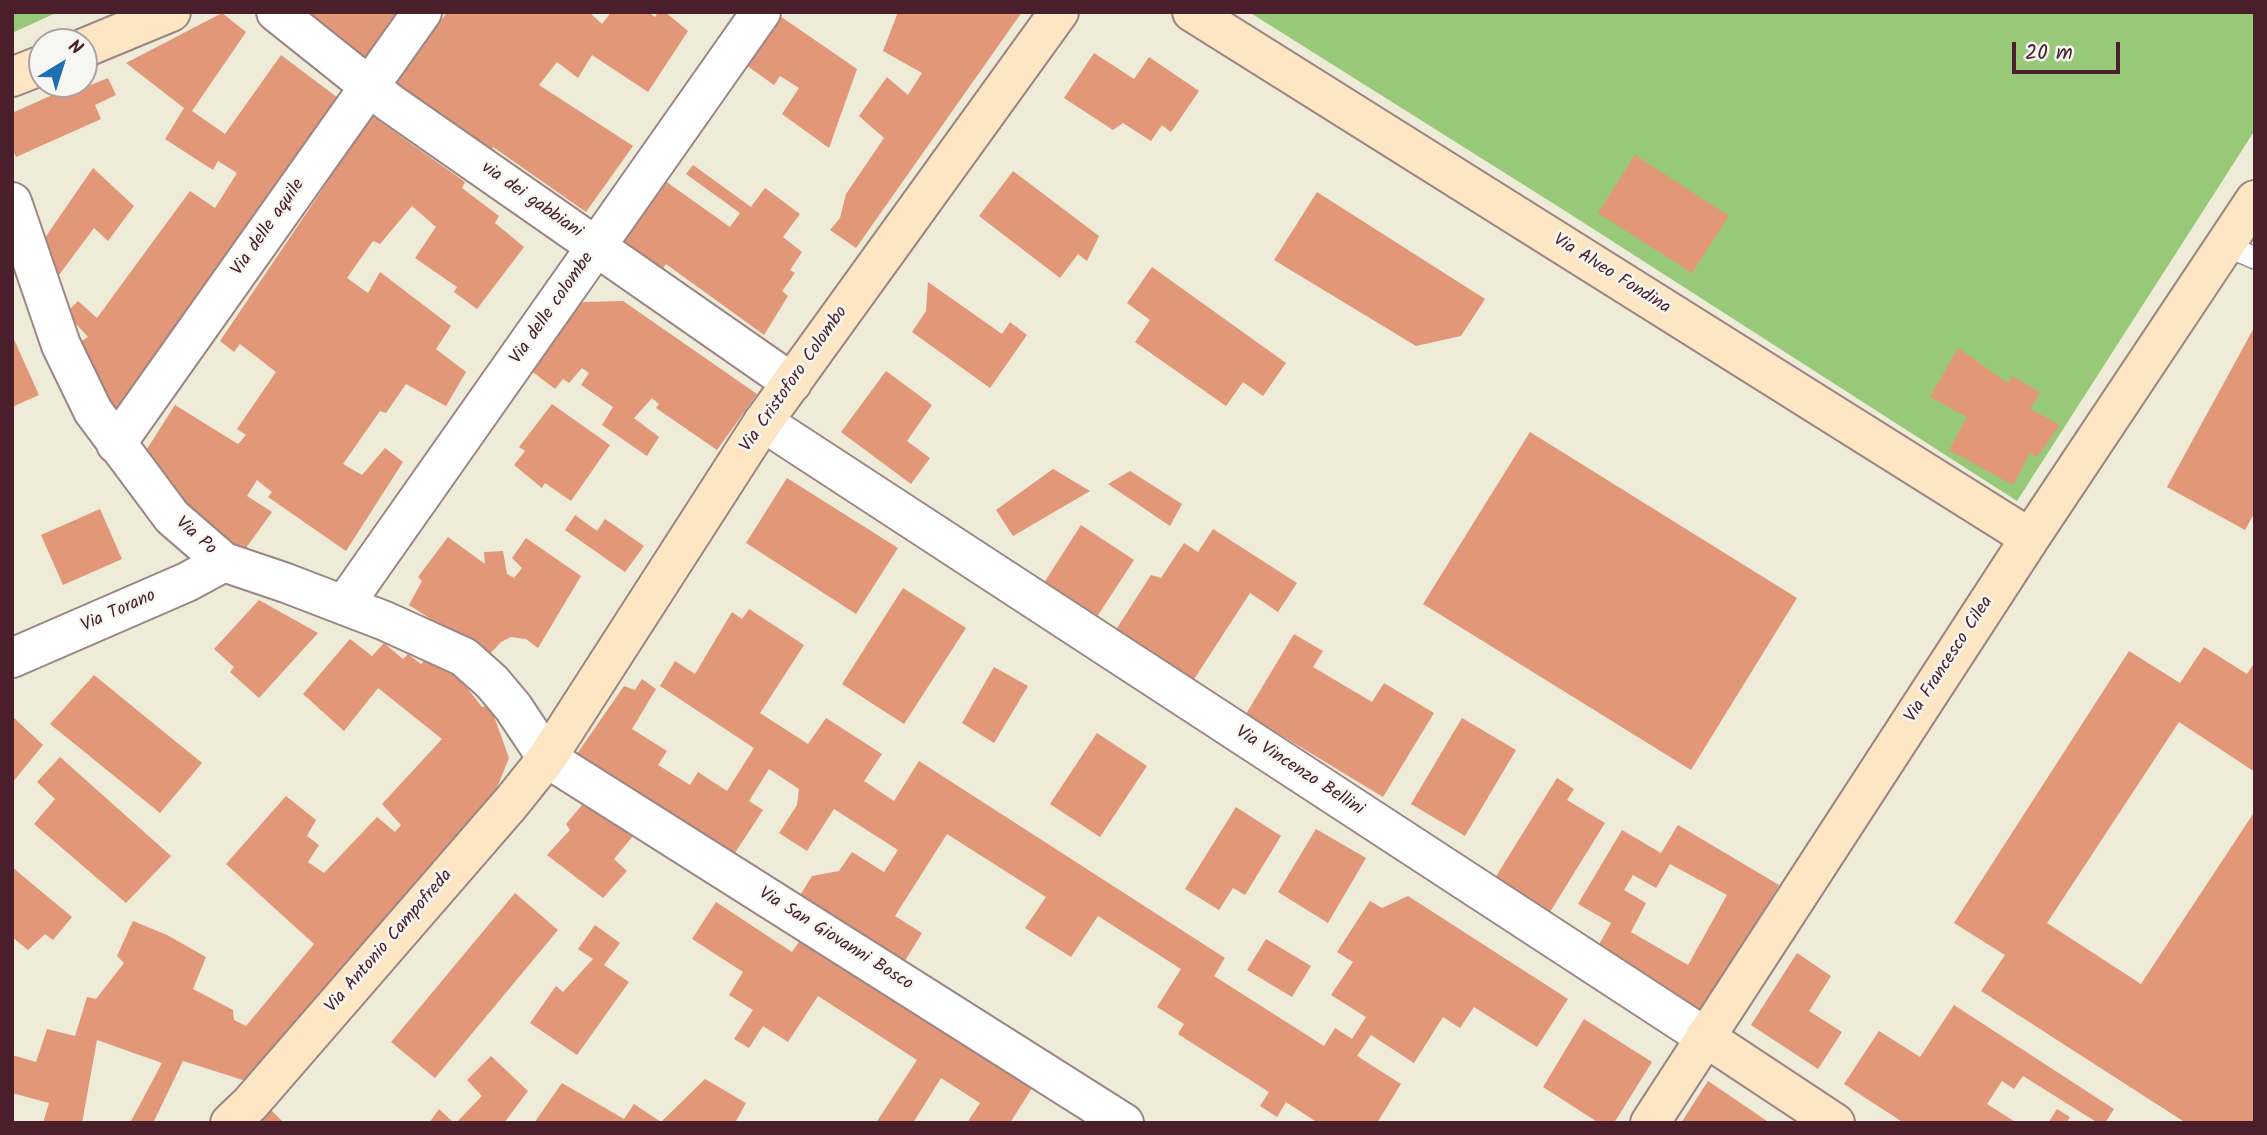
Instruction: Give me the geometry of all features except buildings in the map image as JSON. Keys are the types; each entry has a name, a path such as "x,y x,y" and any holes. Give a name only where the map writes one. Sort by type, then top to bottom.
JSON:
{"street":[{"path":"98,42 171,12"},
{"name":"via dei gabbiani","path":"276,12 370,87 792,383"},
{"name":"Via delle aquile","path":"116,444 422,12"},
{"name":"Via delle colombe","path":"344,605 761,12"},
{"name":"Via Cristoforo Colombo","path":"547,758 763,422 1059,12"},
{"name":"Via Alveo Fondina","path":"1192,12 2030,538"},
{"name":"Via Francesco Cilea","path":"1650,1123 2030,538 2240,251 2255,200"},
{"name":"Via Po","path":"12,202 24,273 93,411 172,517 224,562 344,605 435,642 464,657 492,682 513,707 547,758"},
{"name":"Via Vincenzo Bellini","path":"763,422 1835,1123"},
{"name":"Via Torano","path":"12,658 187,582 224,562"},
{"name":"Via Antonio Campofreda","path":"230,1123 511,803 547,758"},
{"name":"Via San Giovanni Bosco","path":"547,758 1124,1123"}],"green space":[{"path":"12,12 58,12 12,33"},
{"path":"1249,12 2255,12 2255,130 2017,501"}]}
